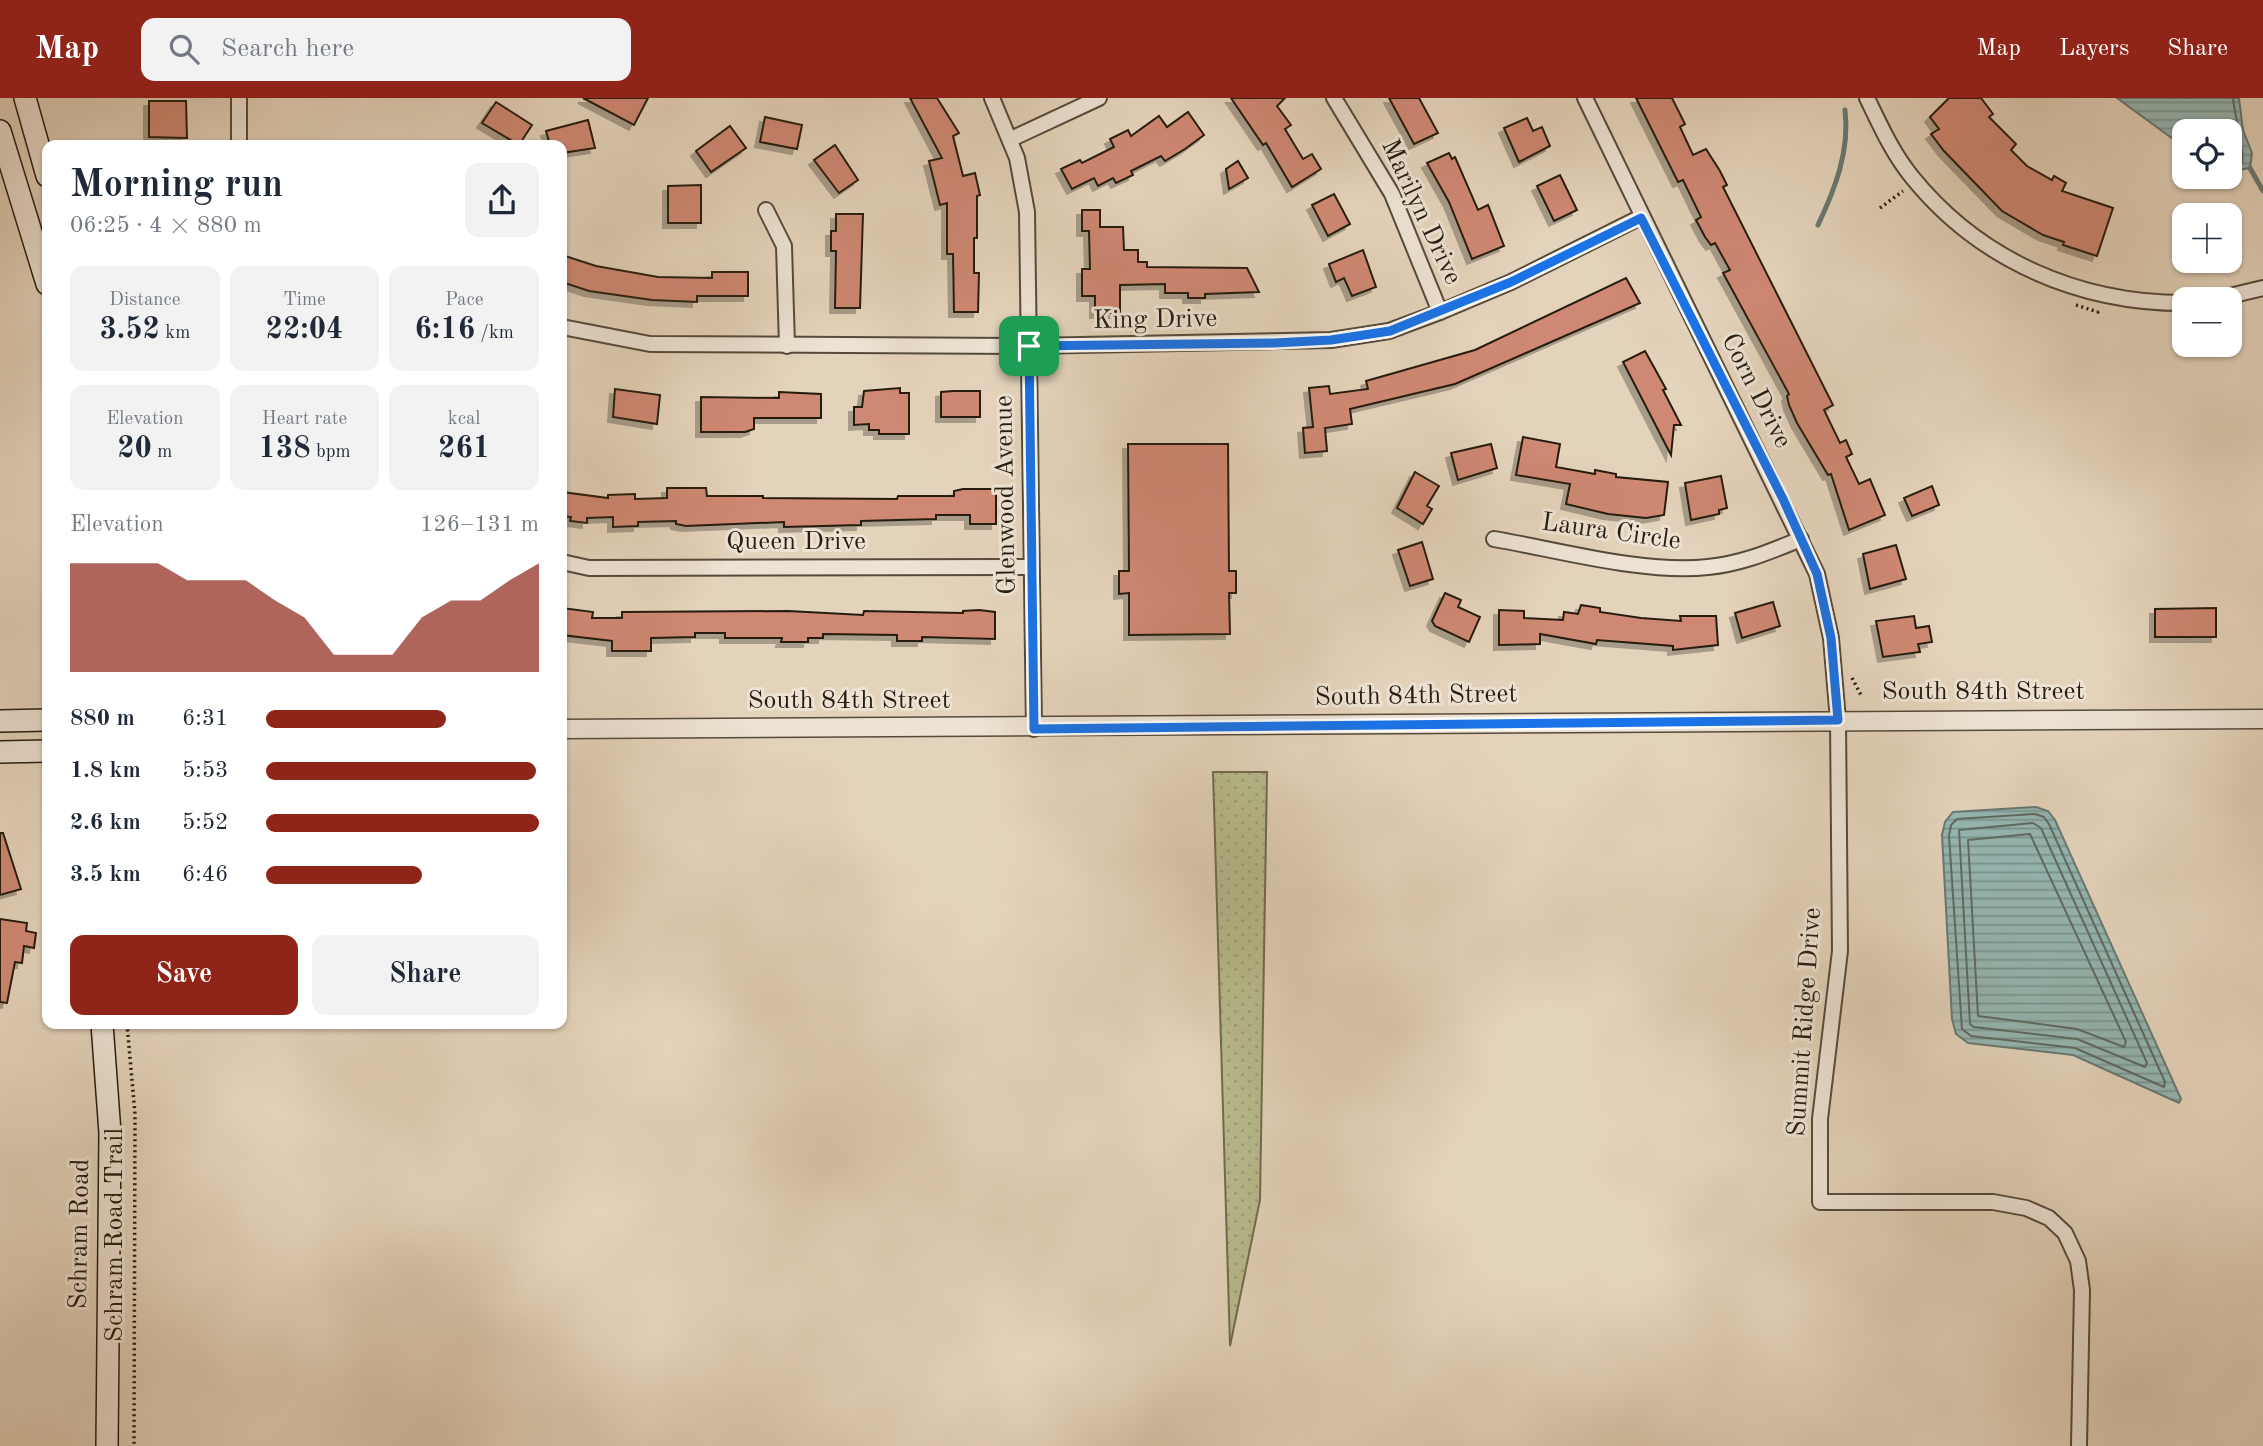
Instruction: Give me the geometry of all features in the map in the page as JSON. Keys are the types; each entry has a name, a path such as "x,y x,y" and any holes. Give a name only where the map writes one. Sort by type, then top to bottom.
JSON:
{"main road":[{"path":"25,98 42,158"},
{"path":"0,131 42,254"},
{"path":"0,721 42,720"},
{"path":"0,752 42,751"},
{"name":"Schram Road","path":"103,1029 110,1133 107,1446"}],"street":[{"path":"239,98 239,140"},
{"name":"Glenwood Avenue","path":"992,98 1011,139 1027,212 1034,729"},
{"path":"1011,139 1099,98"},
{"name":"Marilyn Drive","path":"1334,98 1392,194 1440,312"},
{"name":"Corn Drive","path":"1585,98 1641,218 1817,574 1831,638 1838,720"},
{"path":"1867,98 1910,176 1955,223 1978,240 2025,269 2068,286 2138,302 2172,303"},
{"path":"766,210 784,246 787,346"},
{"name":"King Drive","path":"567,328 650,344 1029,346 1331,340 1390,331 1440,312 1511,282 1641,218"},
{"path":"2242,293 2263,288"},
{"name":"Laura Circle","path":"1494,539 1659,568 1708,567 1749,560 1801,539"},
{"name":"Queen Drive","path":"567,563 589,568 1031,567"},
{"name":"South 84th Street","path":"567,731 2263,719"},
{"name":"Summit Ridge Drive","path":"1838,720 1840,951 1820,1119 1821,1202 1993,1202 2026,1208 2049,1217 2065,1233 2078,1261 2082,1290 2080,1446"}],"path":[{"name":"Schram Road Trail","path":"127,1029 135,1114 134,1446"}],"green space":[{"path":"1213,772 1267,772 1260,1200 1230,1346"}],"water":[{"path":"2117,98 2239,98 2242,119 2172,119 2172,138"},
{"path":"2242,122 2252,153 2250,168 2242,169"},
{"path":"2036,807 2048,811 2055,820 2181,1099 2179,1103 2073,1055 1968,1043 1956,1034 1952,1019 1942,835 1945,822 1953,812"}],"building":[{"path":"583,98 648,98 634,125"},
{"path":"910,98 937,98 959,133 953,136 963,176 975,173 980,195 977,196 977,238 974,238 974,273 979,273 978,312 954,312 953,254 947,254 947,203 940,205 929,161 942,158"},
{"path":"1231,98 1285,98 1277,106 1291,125 1285,129 1303,159 1312,154 1321,169 1292,187 1266,143 1263,145"},
{"path":"1389,98 1419,98 1438,133 1414,144"},
{"path":"1636,98 1672,98 1685,124 1680,127 1693,155 1706,149 1720,171 1727,185 1723,187 1833,405 1824,410 1840,443 1846,440 1852,454 1846,457 1859,484 1870,479 1885,515 1849,530 1831,474 1828,475 1797,423 1789,405 1789,394 1723,273 1730,270 1715,243 1711,245 1705,237 1696,220 1701,217 1683,180 1678,182"},
{"path":"1949,98 1981,98 1993,114 1989,117 2016,144 2011,150 2027,166 2052,180 2054,176 2066,183 2062,191 2113,208 2097,256 2063,245 2064,242 2043,235 2002,211 1944,151 1931,134 1939,129 1930,117"},
{"path":"149,101 186,101 187,138 149,137"},
{"path":"496,102 532,125 522,140 511,140 482,123"},
{"path":"1188,112 1204,135 1185,149 1165,161 1161,156 1131,171 1133,175 1116,183 1113,178 1098,186 1094,178 1072,189 1061,169 1080,160 1082,163 1114,147 1110,139 1128,130 1131,136 1159,116 1167,127"},
{"path":"765,117 802,125 797,149 760,142"},
{"path":"1527,118 1533,131 1542,127 1550,146 1519,162 1504,128"},
{"path":"588,120 595,148 567,152 567,140 549,140 546,131"},
{"path":"730,126 746,148 711,172 696,151"},
{"path":"835,145 858,180 839,193 814,160"},
{"path":"1449,153 1452,159 1455,157 1478,210 1488,205 1504,246 1472,259 1449,202 1427,163"},
{"path":"1238,161 1248,178 1229,189 1226,169"},
{"path":"1560,175 1577,210 1554,221 1537,186"},
{"path":"701,185 701,223 668,223 668,186"},
{"path":"1334,194 1350,224 1328,236 1312,205"},
{"path":"1082,210 1100,210 1100,227 1123,227 1124,250 1138,250 1138,262 1147,262 1147,267 1247,268 1259,292 1205,294 1205,298 1188,298 1188,293 1165,293 1165,284 1120,285 1120,313 1095,313 1095,296 1082,296 1082,269 1090,269 1089,231 1082,231"},
{"path":"836,214 863,214 860,308 835,308 836,251 831,251 831,231 836,231"},
{"path":"1363,250 1376,287 1352,296 1344,278 1336,282 1329,264"},
{"path":"567,257 596,266 658,277 712,278 712,272 748,272 748,296 697,296 697,302 652,300 589,291 567,284"},
{"path":"1626,278 1640,303 1455,384 1350,409 1352,424 1325,428 1327,451 1305,453 1303,428 1313,427 1309,388 1329,386 1330,394 1368,389 1366,381 1475,350"},
{"path":"1645,351 1666,389 1663,390 1681,425 1674,425 1671,455 1623,362"},
{"path":"900,388 900,393 909,393 909,434 879,434 879,430 869,430 869,424 854,425 854,407 862,407 864,391"},
{"path":"615,389 660,395 657,424 613,417"},
{"path":"980,391 980,417 941,417 941,392"},
{"path":"779,392 821,394 821,418 754,418 754,429 745,432 701,432 701,397 779,398"},
{"path":"1523,437 1560,444 1556,467 1595,474 1595,470 1616,474 1616,477 1668,482 1664,515 1646,518 1608,514 1566,504 1570,484 1516,475"},
{"path":"1128,444 1228,444 1229,571 1236,571 1236,593 1229,593 1230,634 1129,635 1129,593 1119,594 1119,571 1129,571"},
{"path":"1491,444 1497,468 1458,480 1451,453"},
{"path":"1415,472 1439,486 1427,506 1432,509 1423,524 1397,508"},
{"path":"1721,476 1727,508 1719,510 1719,514 1691,520 1685,483"},
{"path":"1932,486 1939,505 1912,516 1904,498"},
{"path":"667,488 706,488 707,496 897,499 898,496 954,496 954,491 963,489 996,489 996,524 970,524 970,515 936,515 936,519 861,521 861,525 784,527 784,522 686,526 676,524 676,521 638,522 638,526 613,527 613,517 587,518 587,523 570,521 571,517 567,517 567,493 608,498 608,495 635,494 635,499 667,498"},
{"path":"1422,542 1433,579 1410,586 1398,550"},
{"path":"1896,545 1906,579 1870,589 1863,554"},
{"path":"1445,593 1461,600 1458,607 1480,617 1469,642 1435,626 1432,621"},
{"path":"1773,602 1780,626 1742,638 1735,613"},
{"path":"1581,605 1600,608 1600,612 1641,618 1681,621 1680,616 1716,616 1718,645 1673,650 1673,646 1597,640 1596,644 1540,634 1540,644 1499,645 1499,610 1524,611 1524,618 1563,620 1564,612 1578,614"},
{"path":"2216,608 2216,637 2155,637 2155,609"},
{"path":"567,609 593,612 592,618 622,618 622,612 788,611 863,615 864,611 995,612 995,639 922,637 922,641 897,641 897,635 823,634 823,638 808,638 808,642 781,642 782,638 725,638 725,633 695,633 695,637 651,638 651,651 612,651 612,641 567,636"},
{"path":"1914,616 1916,628 1929,626 1932,642 1918,644 1920,652 1883,657 1876,621"},
{"path":"0,833 3,833 21,889 0,895"},
{"path":"0,919 27,923 26,931 36,933 34,948 24,946 22,963 15,962 7,1003 0,1002"}],"waterway":[{"path":"1818,225 1840,169 1845,140 1845,110"},
{"path":"2250,168 2263,191"}],"route":[{"path":"1641,218 1783,499 1817,574 1831,638 1838,720 1034,729 1029,346 1274,343 1331,340 1390,331 1511,282 1641,218"}]}
